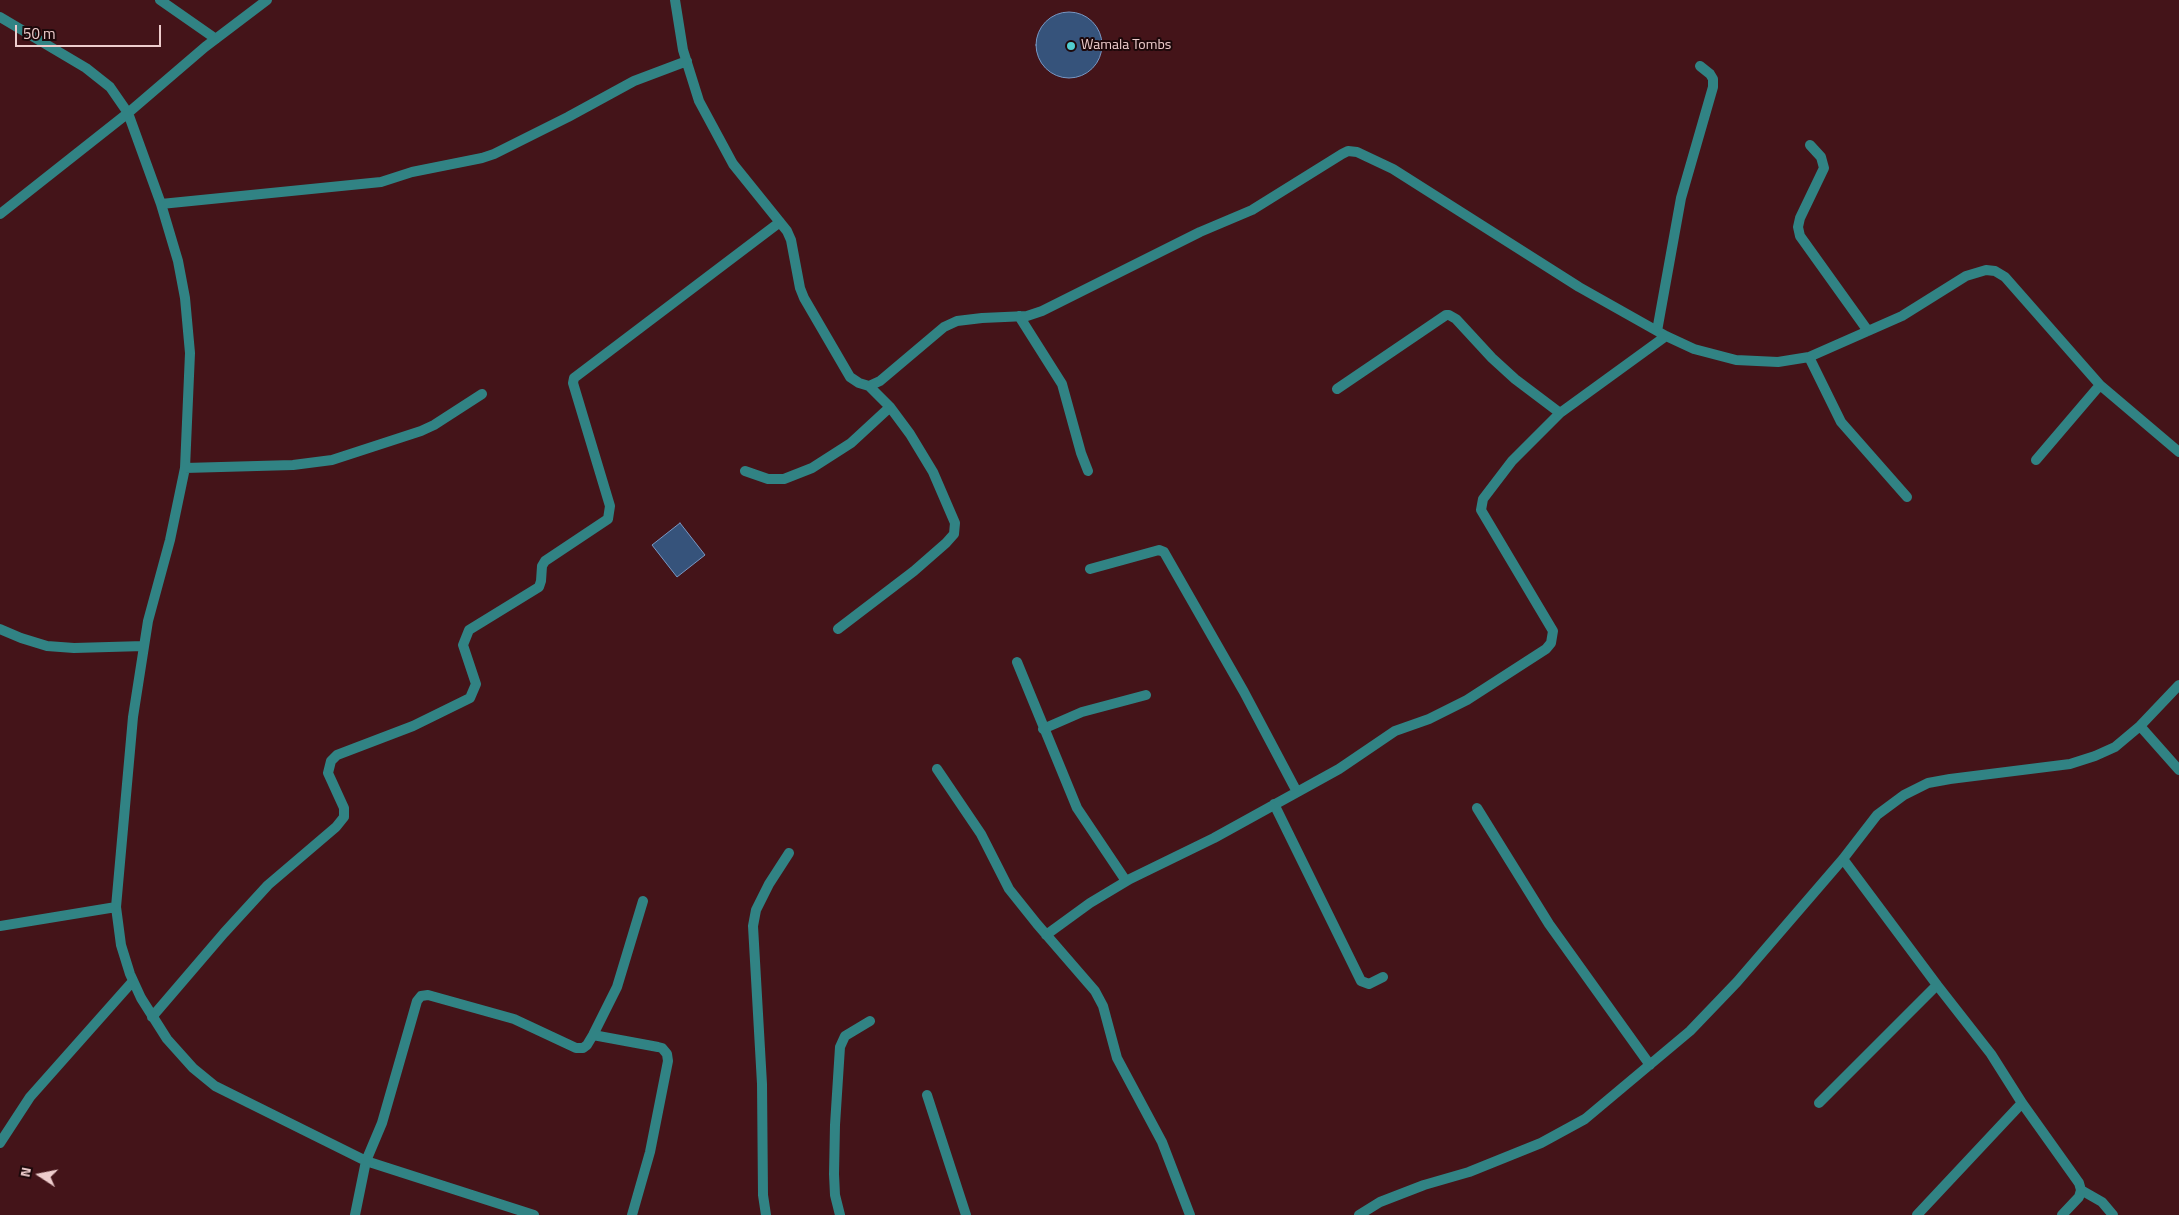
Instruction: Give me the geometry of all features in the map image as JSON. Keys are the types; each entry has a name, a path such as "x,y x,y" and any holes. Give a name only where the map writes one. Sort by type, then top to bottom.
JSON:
{"street":[{"path":"160,0 216,39"},
{"path":"0,214 267,0"},
{"path":"675,0 686,61 699,100 733,164 780,222 791,240 800,288 804,298 850,377 859,383 869,386 890,407 933,472 955,523 954,534 914,571 838,629"},
{"path":"0,16 86,68 110,87 128,113 161,204 178,261 185,298 190,353 185,468 144,646 133,717 116,907 121,945 133,981 152,1017 167,1039 193,1068 216,1086 366,1161 534,1215"},
{"path":"161,204 382,182 412,172 482,158 494,154 568,117 634,81 686,61"},
{"path":"1046,935 1090,903 1126,881 1214,838 1297,792 1339,768 1395,731 1429,719 1467,700 1499,681 1551,644 1554,636 1550,625 1481,510 1483,499 1512,461 1560,413 1661,333 1681,198 1713,86 1713,78 1700,66"},
{"path":"1810,145 1821,157 1824,168 1800,218 1798,226 1800,236 1868,331"},
{"path":"869,386 880,381 944,327 957,321 1019,316 1042,311 1200,232 1252,210 1348,151 1357,152 1393,169 1579,287 1661,333 1694,349 1736,360 1778,362 1809,356 1902,316 1966,276 1986,270 2005,277 2100,385 2179,452"},
{"path":"152,1017 268,885 336,827 344,817 344,808 328,773 331,761 337,755 412,726 470,698 476,684 463,645 469,630 539,587 542,581 542,566 545,561 608,519 610,506 573,384 574,378 780,222"},
{"path":"1337,389 1446,315 1450,315 1456,318 1492,358 1515,379 1560,413"},
{"path":"1019,316 1062,384 1081,453 1088,471"},
{"path":"1809,356 1841,422 1907,497"},
{"path":"2036,460 2100,385"},
{"path":"185,468 293,465 332,460 421,431 434,425 482,394"},
{"path":"745,471 768,479 784,478 812,468 851,444 890,407"},
{"path":"1090,569 1159,550 1164,552 1244,692 1297,792"},
{"path":"0,629 47,646 74,648 144,646"},
{"path":"1017,662 1077,808 1126,881"},
{"path":"1359,1215 1380,1202 1424,1185 1469,1172 1541,1144 1585,1119 1690,1031 1737,982 1843,859 1877,815 1904,795 1928,783 2070,764 2115,747 2140,726 2179,685"},
{"path":"1044,729 1082,712 1146,695"},
{"path":"2140,726 2179,770"},
{"path":"937,769 981,834 1009,889 1095,991 1103,1006 1117,1058 1162,1142 1190,1215"},
{"path":"1274,804 1362,981 1369,984 1383,976"},
{"path":"1477,808 1549,924 1650,1065"},
{"path":"766,1215 763,1195 761,1054 753,926 756,910 769,884 789,853"},
{"path":"1843,859 1936,985 1991,1054 2022,1103 2075,1177 2081,1190 2102,1202 2113,1215"},
{"path":"355,1215 366,1161 382,1123 417,1001 421,996 428,995 514,1019 576,1048 582,1048 587,1045 593,1035 616,987 643,901"},
{"path":"0,926 116,907"},
{"path":"0,1142 30,1097 133,981"},
{"path":"1820,1103 1936,985"},
{"path":"840,1215 835,1195 834,1164 834,1125 840,1047 845,1036 870,1021"},
{"path":"593,1035 658,1046 667,1054 668,1062 650,1152 632,1215"},
{"path":"927,1095 966,1215"},
{"path":"1917,1215 2022,1103"},
{"path":"2062,1215 2075,1203 2081,1190"}],"building":[{"path":"1062,12 1076,12 1088,17 1097,26 1102,38 1100,58 1093,69 1076,78 1062,78 1050,73 1041,64 1036,52 1036,38 1041,26 1050,17"},
{"path":"680,523 705,555 677,577 652,545"}],"place":[{"name":"Wamala Tombs","path":"1071,46"}]}
